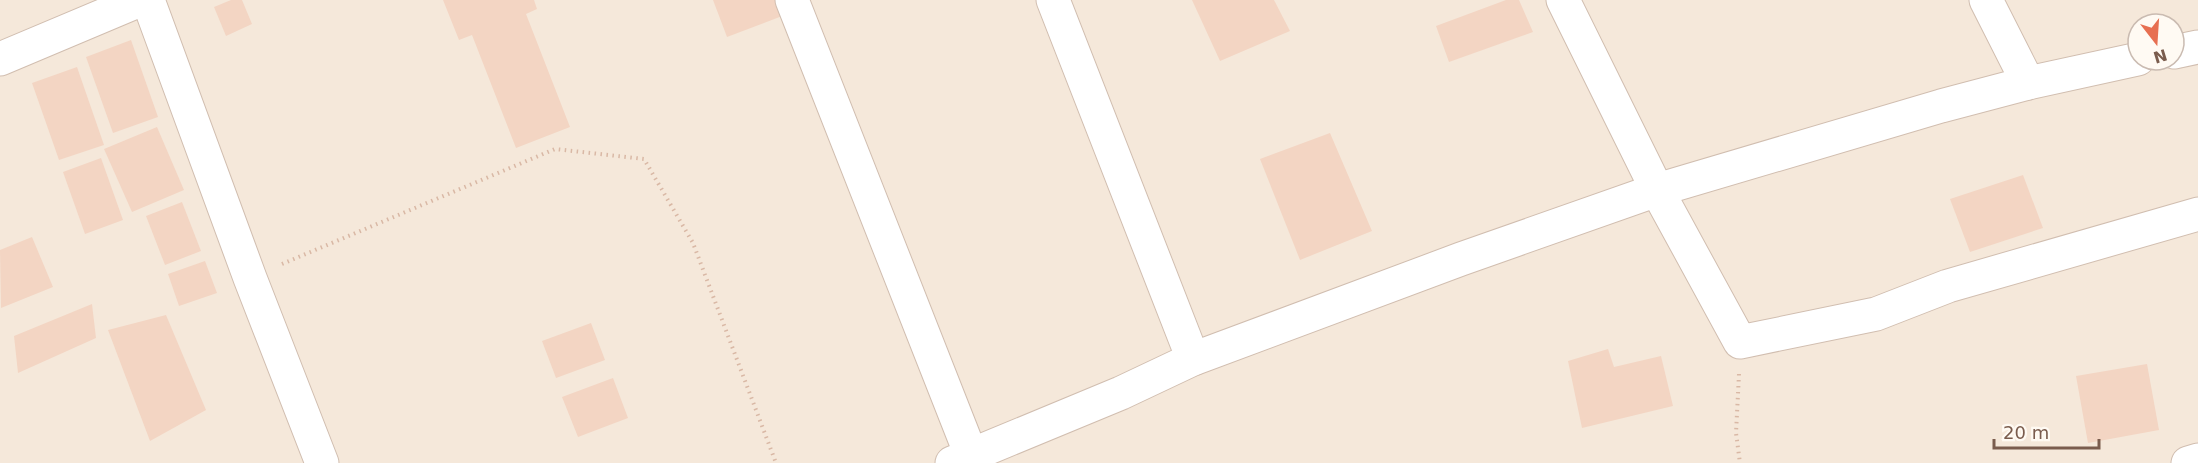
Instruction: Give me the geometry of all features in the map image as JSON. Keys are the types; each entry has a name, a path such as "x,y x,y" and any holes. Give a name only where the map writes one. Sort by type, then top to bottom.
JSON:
{"street":[{"path":"0,59 140,0"},
{"path":"148,0 250,278 322,463"},
{"path":"792,0 962,459 1120,393 1193,359 1461,259 1657,190 1941,106 2028,83 2126,62"},
{"path":"1053,0 1193,359"},
{"path":"1563,0 1657,190 1740,342 1876,314 1948,286 2198,214"},
{"path":"1986,0 2028,83"},
{"path":"2188,463 2198,460"}],"path":[{"path":"250,278 555,148 644,159 693,243 776,463"},
{"path":"1740,342 1736,433 1740,463"}],"shaded area":[{"path":"0,0 2198,0 2198,463 0,463"}],"building":[{"path":"231,0 242,0 252,24 226,36 214,7"},
{"path":"443,0 534,0 537,9 526,14 570,127 516,148 472,35 459,40"},
{"path":"713,0 784,0 790,13 727,37"},
{"path":"1192,0 1274,0 1290,31 1220,61"},
{"path":"1506,0 1519,0 1533,32 1449,62 1436,26"},
{"path":"131,40 158,117 113,133 86,57"},
{"path":"77,67 104,145 59,160 32,83"},
{"path":"157,127 184,190 132,212 104,149"},
{"path":"1330,133 1372,231 1300,260 1260,159"},
{"path":"101,158 123,220 85,234 63,172"},
{"path":"2023,175 2043,228 1970,252 1950,199"},
{"path":"182,202 201,251 165,265 146,216"},
{"path":"32,237 53,287 1,308 0,250"},
{"path":"205,261 217,293 179,306 168,274"},
{"path":"92,304 96,338 18,373 14,336"},
{"path":"166,315 206,410 150,441 108,330"},
{"path":"591,323 605,360 556,378 542,341"},
{"path":"1608,349 1614,367 1661,356 1673,406 1582,428 1568,361"},
{"path":"2147,364 2159,430 2088,443 2076,376"},
{"path":"613,378 628,418 578,437 562,397"}]}
